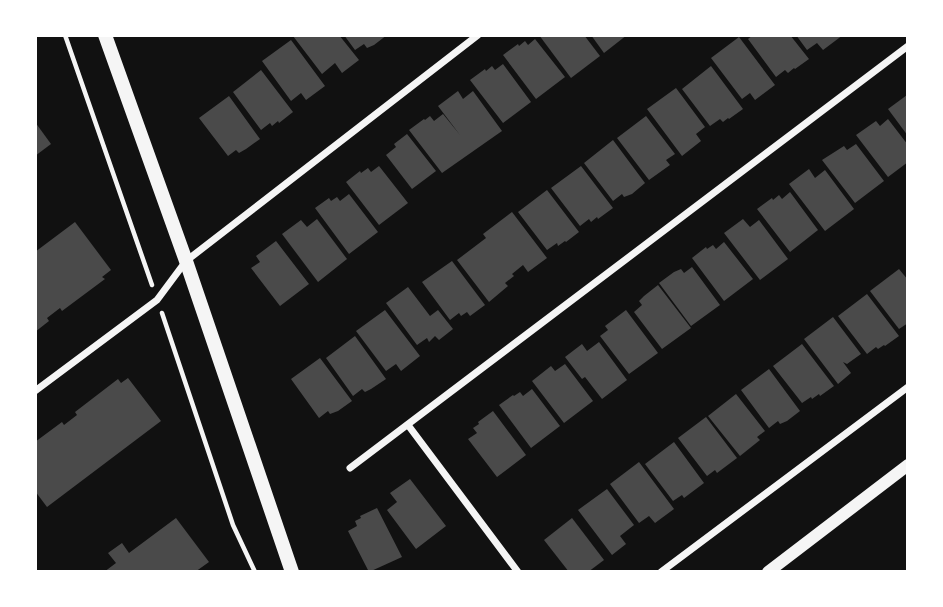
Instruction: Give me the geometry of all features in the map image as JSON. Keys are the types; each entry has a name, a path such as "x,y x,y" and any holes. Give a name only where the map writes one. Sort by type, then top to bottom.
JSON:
{"main road":[{"path":"105,35 186,261 290,571"}],"street":[{"path":"35,391 157,300 186,261 478,35"},
{"path":"350,468 908,46"},
{"path":"661,572 908,387"},
{"path":"408,425 518,572"},
{"path":"768,572 908,465"}],"path":[{"path":"65,35 151,283"},
{"path":"168,330 233,525 255,572"}],"building":[{"path":"339,35 359,60 342,73 335,63 322,74 293,36"},
{"path":"344,35 387,35 374,45 367,48 364,44 355,50"},
{"path":"539,35 584,35 600,56 571,78"},
{"path":"591,35 627,35 604,53"},
{"path":"753,35 790,35 809,59 788,73 785,70 776,77 748,39"},
{"path":"796,35 843,35 823,50 817,43 807,50"},
{"path":"739,37 775,85 755,100 750,93 742,99 711,58"},
{"path":"535,39 565,77 536,99 503,55 518,44 519,46 525,41 528,45"},
{"path":"291,40 325,86 306,100 301,93 291,101 262,61"},
{"path":"503,64 531,102 503,123 470,80 485,69 486,71 492,66 495,70"},
{"path":"711,66 743,109 729,119 723,122 720,119 710,126 682,89"},
{"path":"261,70 293,112 279,123 278,121 272,126 270,123 261,130 233,92"},
{"path":"676,88 705,127 696,134 701,141 682,156 647,109"},
{"path":"458,91 463,99 473,91 502,131 442,173 409,130 430,116 434,121 443,114 460,135 438,106"},
{"path":"907,95 908,97 908,136 888,109"},
{"path":"229,96 260,139 239,153 236,150 228,156 199,118"},
{"path":"646,116 675,154 666,160 670,165 649,180 617,138"},
{"path":"888,119 908,145 908,162 888,177 856,135 876,121 880,126"},
{"path":"35,122 51,144 35,156"},
{"path":"407,134 436,171 412,189 386,155 396,147 394,144"},
{"path":"613,140 645,183 632,194 624,197 622,194 613,201 584,163"},
{"path":"856,144 884,181 855,203 822,160 844,146 847,150"},
{"path":"379,166 408,203 379,225 346,182 360,171 361,173 368,168 371,172"},
{"path":"581,166 613,208 598,219 597,217 591,222 589,219 580,226 551,188"},
{"path":"809,169 815,178 825,170 854,209 825,231 789,184"},
{"path":"547,190 579,232 566,242 558,246 557,243 547,250 518,212"},
{"path":"790,192 818,230 790,252 757,209 772,198 773,200 779,195 782,199"},
{"path":"349,194 378,232 349,254 315,208 329,198 331,201 337,197 340,201"},
{"path":"512,212 547,258 528,272 523,265 505,283 508,286 489,302 457,260 486,238 483,234"},
{"path":"317,219 347,259 318,282 282,234 301,220 307,227"},
{"path":"743,219 750,227 759,220 788,259 760,280 724,233"},
{"path":"75,222 111,270 102,277 105,279 62,311 60,308 47,318 49,321 35,332 35,252"},
{"path":"276,241 309,284 280,306 251,268 260,262 256,256"},
{"path":"724,242 753,279 724,301 692,258 706,247 707,249 713,245 716,249"},
{"path":"452,261 485,305 470,316 467,312 461,316 459,313 450,320 422,282"},
{"path":"692,267 720,305 691,326 659,283 674,272 681,269 684,273"},
{"path":"899,269 908,280 908,323 899,329 870,291"},
{"path":"658,285 691,328 662,349 634,312 642,305 639,301"},
{"path":"408,287 430,316 438,310 453,329 439,340 435,336 429,342 427,338 417,345 386,303"},
{"path":"867,294 899,336 867,354 838,316"},
{"path":"385,310 420,356 401,371 396,364 386,371 356,331"},
{"path":"626,310 658,353 629,374 600,336 608,330 605,326"},
{"path":"833,317 861,354 847,364 843,362 851,373 838,384 804,339"},
{"path":"355,336 386,379 365,392 362,389 353,396 326,358"},
{"path":"599,342 627,380 602,399 565,357 582,344 587,351"},
{"path":"802,344 834,386 820,396 811,397 802,403 773,366"},
{"path":"320,358 352,401 338,411 330,414 328,411 319,418 291,379"},
{"path":"565,364 593,401 564,423 532,381 551,366 555,371"},
{"path":"769,369 800,411 787,421 780,424 778,421 769,428 741,390"},
{"path":"128,378 161,421 47,507 35,491 35,442 62,422 64,425 77,415 75,412 118,379 121,383"},
{"path":"532,389 560,426 531,448 499,405 513,395 520,392 523,396"},
{"path":"736,394 765,431 757,437 760,440 740,456 708,416"},
{"path":"493,411 526,455 497,477 468,439 477,433 473,428 478,422"},
{"path":"706,417 737,458 717,473 715,470 707,476 678,438"},
{"path":"674,442 704,483 684,498 682,495 673,501 645,464"},
{"path":"639,462 674,509 655,523 649,516 639,523 610,484"},
{"path":"410,479 446,526 416,549 387,510 397,502 390,493"},
{"path":"607,489 634,525 620,536 626,544 612,555 578,510"},
{"path":"377,508 402,557 369,572 348,531 357,526 355,521 361,518 360,516"},
{"path":"176,518 209,562 195,572 104,572 116,563 108,553 122,543 129,553"},
{"path":"572,518 604,560 588,572 569,572 544,540"}]}
